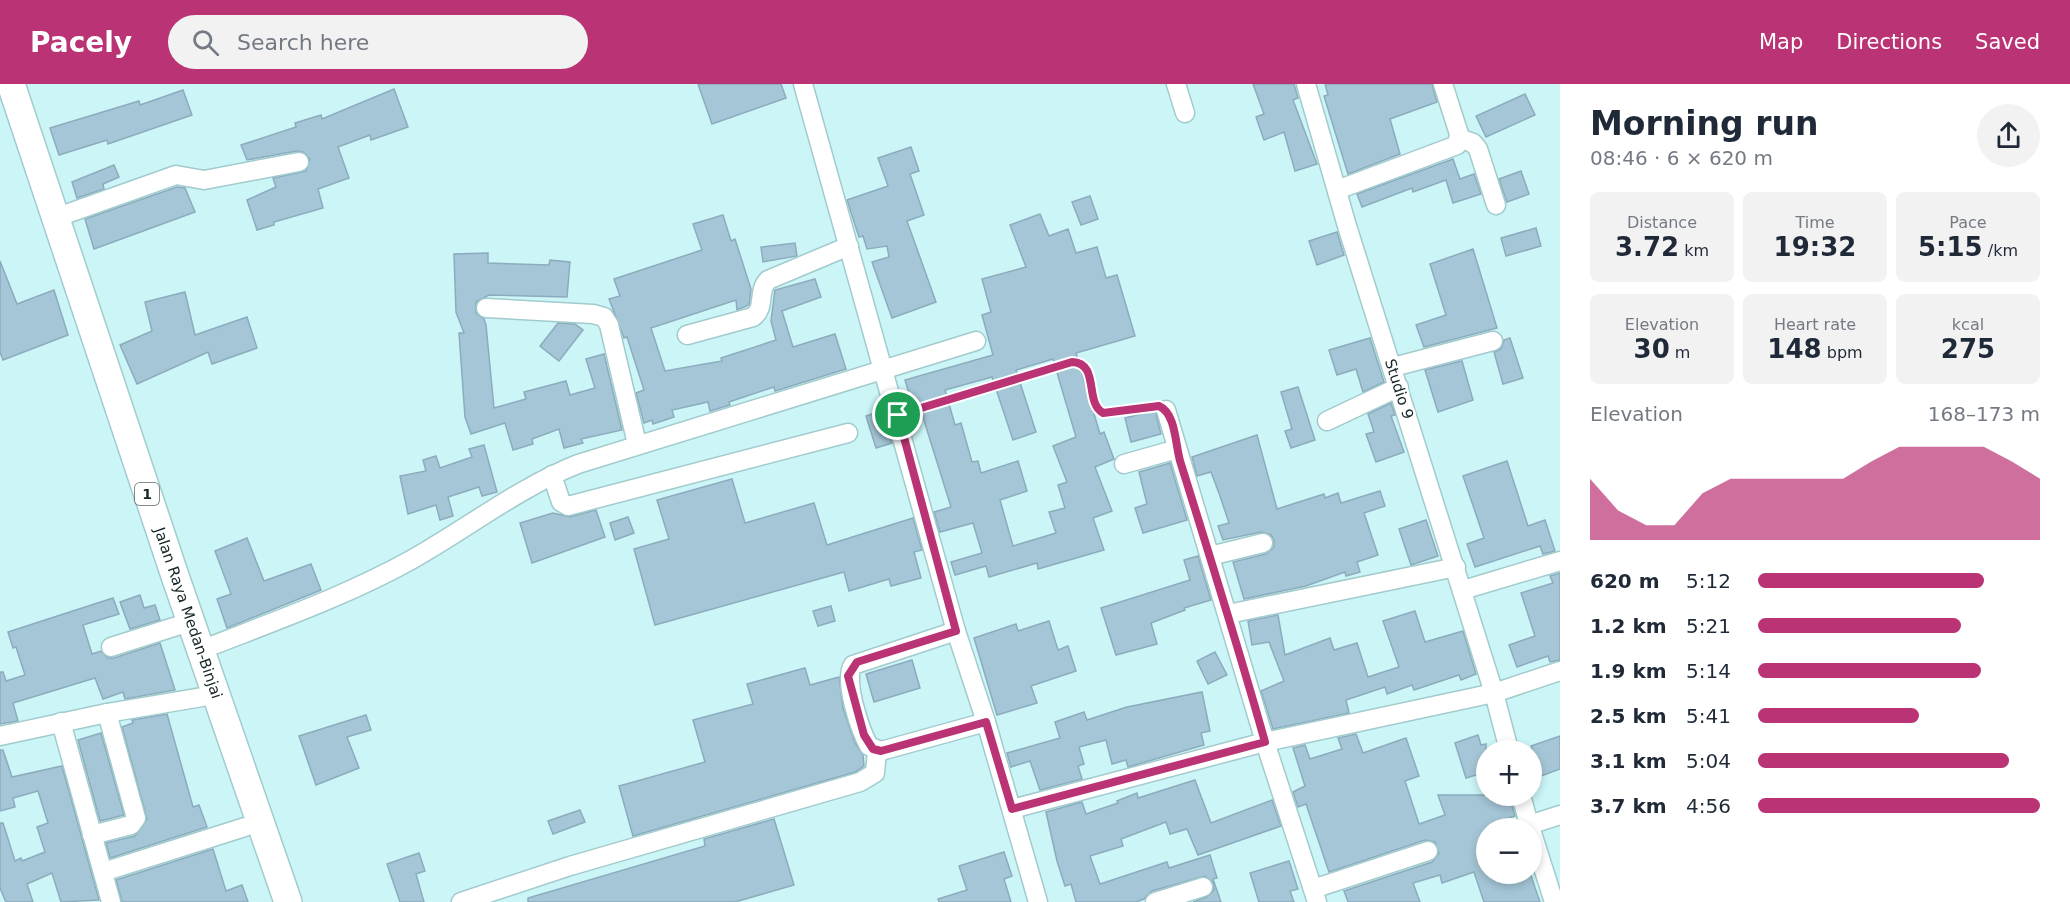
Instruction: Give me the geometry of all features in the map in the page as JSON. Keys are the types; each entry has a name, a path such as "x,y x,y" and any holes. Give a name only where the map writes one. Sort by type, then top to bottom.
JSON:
{"highway":[{"name":"Jalan Raya Medan-Binjai","path":"11,84 288,902"},
{"name":"Jalan Raya Medan-Binjai","path":"0,103 271,902"}],"street":[{"path":"803,84 898,415 956,631 986,722 1038,902"},
{"path":"1176,84 1185,112"},
{"name":"Studio 9","path":"1306,84 1337,190 1456,567 1506,740"},
{"path":"1337,190 1454,148 1459,138 1443,84"},
{"path":"1459,138 1473,143 1478,149 1496,205"},
{"path":"55,218 176,175 204,180 299,162"},
{"path":"687,335 753,317 760,310 762,289 768,280 849,246"},
{"path":"486,308 593,314 604,317 609,325 637,444"},
{"path":"201,650 360,587 412,559 521,490 552,475 637,444 884,371 976,341"},
{"path":"1392,367 1493,341"},
{"path":"1327,422 1399,387"},
{"path":"1166,410 1265,742 1315,895 1428,850"},
{"path":"552,475 561,502 568,506 848,433"},
{"path":"1124,464 1177,449"},
{"path":"1210,556 1263,543"},
{"path":"1462,590 1560,561"},
{"path":"1228,614 1456,567"},
{"path":"111,647 177,626"},
{"path":"877,751 866,741 848,682 853,665 956,631"},
{"path":"1012,809 1265,742 1494,693 1560,671"},
{"path":"0,736 107,713 202,697"},
{"path":"92,835 131,825 136,818 107,713"},
{"path":"61,722 111,902"},
{"path":"877,751 986,722"},
{"path":"461,902 570,866 860,782 875,773 877,751"},
{"path":"1542,823 1560,815"},
{"path":"103,872 245,827"},
{"path":"1542,862 1556,900"},
{"path":"1155,902 1203,886"}],"path":[{"path":"898,415 1072,362 1080,363 1089,373 1094,401 1103,413 1159,406 1166,410"}],"building":[{"path":"698,84 781,84 786,98 712,124"},
{"path":"1253,84 1294,84 1298,98 1293,100 1317,164 1295,171 1284,132 1264,140 1256,117 1264,114"},
{"path":"1325,84 1432,84 1437,102 1390,119 1400,154 1348,174 1324,96 1328,95"},
{"path":"394,89 408,127 371,140 370,135 338,147 349,178 318,189 323,208 274,222 274,225 257,230 247,200 276,187 273,178 306,171 310,159 303,152 297,151 247,160 241,145 296,127 295,123 321,115 322,119"},
{"path":"183,90 192,115 108,144 107,140 59,155 50,128 139,101 140,105"},
{"path":"1525,94 1535,115 1486,137 1476,116"},
{"path":"911,147 919,171 910,174 924,215 907,221 936,302 892,318 872,262 889,257 887,246 867,249 863,236 859,237 847,200 888,186 878,158"},
{"path":"1453,159 1460,179 1474,174 1481,194 1453,203 1446,180 1413,192 1412,188 1362,207 1357,194"},
{"path":"114,165 119,177 103,184 104,189 77,198 72,182"},
{"path":"1521,171 1529,194 1507,202 1499,179"},
{"path":"177,187 185,188 195,212 94,249 85,219"},
{"path":"1090,196 1098,219 1081,225 1072,202"},
{"path":"1040,214 1049,236 1068,229 1076,253 1097,247 1106,278 1117,275 1135,336 1076,353 1100,434 1104,432 1114,459 1095,467 1112,511 1093,518 1104,550 1038,569 1037,563 989,577 986,566 955,575 951,562 982,553 973,523 940,532 934,512 951,507 917,398 911,400 905,380 993,355 982,315 991,312 982,279 1026,267 1010,225","holes":["1053,359 1076,437 1053,446 1067,482 1058,485 1065,508 1049,512 1056,533 1013,546 1000,500 1027,491 1018,461 981,473 978,461 972,462 961,423 955,425 945,390 992,377 1013,440 1036,432 1016,370"]},
{"path":"723,215 731,241 735,239 751,289 749,305 737,310 736,300 651,328 665,371 722,361 721,358 776,340 771,321 775,290 815,279 821,297 782,311 793,347 835,334 846,369 775,391 774,387 710,411 708,402 672,410 674,417 653,424 652,420 644,423 636,393 644,390 627,337 624,338 609,299 620,296 614,279 702,250 693,224"},
{"path":"1536,228 1541,246 1506,256 1501,238"},
{"path":"1337,232 1344,255 1317,265 1309,241"},
{"path":"795,243 797,256 763,262 761,247"},
{"path":"1473,249 1497,328 1424,347 1416,325 1446,315 1430,264"},
{"path":"488,253 488,263 549,265 550,260 570,262 567,297 489,295 476,302 476,313 484,319 486,325 494,408 526,399 524,392 566,381 570,395 595,388 586,359 604,354 622,430 581,439 583,443 564,448 559,429 532,439 533,444 513,450 505,423 471,434 465,417 459,333 464,333 456,312 454,254"},
{"path":"0,261 17,304 54,290 68,335 3,360 0,352"},
{"path":"185,292 195,335 247,317 257,348 212,364 208,352 137,384 120,345 152,331 145,302"},
{"path":"558,323 575,324 583,330 559,361 540,346"},
{"path":"1370,338 1384,382 1363,392 1356,369 1337,375 1329,350"},
{"path":"1510,338 1523,378 1503,384 1494,352 1501,349 1504,340"},
{"path":"1462,361 1473,400 1438,412 1425,370"},
{"path":"1298,387 1315,440 1291,448 1285,431 1292,429 1281,392"},
{"path":"1391,403 1395,415 1391,416 1404,452 1376,462 1366,434 1374,432 1368,414"},
{"path":"1155,410 1161,434 1131,442 1125,418"},
{"path":"881,411 892,443 876,448 866,416"},
{"path":"1257,435 1277,509 1324,494 1325,498 1338,493 1341,503 1380,491 1385,506 1364,513 1378,555 1357,562 1360,572 1346,576 1345,572 1306,586 1244,599 1233,562 1266,554 1274,547 1274,540 1271,535 1261,532 1223,540 1218,526 1229,523 1220,496 1211,472 1197,476 1192,457"},
{"path":"484,445 497,492 482,496 479,487 448,497 453,516 440,520 436,505 408,514 400,476 426,471 423,460 436,456 440,468 472,457 469,449"},
{"path":"1507,461 1528,526 1545,520 1555,551 1543,554 1540,546 1475,567 1467,544 1484,538 1463,476"},
{"path":"1170,463 1187,520 1143,533 1135,508 1147,504 1139,472"},
{"path":"732,479 745,523 814,503 827,545 913,518 922,550 914,552 921,578 891,586 889,579 849,591 844,572 655,625 634,549 669,539 657,500"},
{"path":"596,510 605,537 532,563 520,523 553,513 570,517"},
{"path":"628,517 634,533 615,540 610,523"},
{"path":"1426,520 1438,556 1411,565 1399,529"},
{"path":"247,538 264,581 311,564 321,590 227,628 217,599 231,594 215,551"},
{"path":"1198,556 1211,600 1184,608 1185,610 1151,623 1157,644 1116,655 1101,608 1190,580 1184,560"},
{"path":"1560,573 1560,660 1550,662 1548,656 1517,667 1509,645 1535,636 1521,593 1553,583 1550,576"},
{"path":"140,595 144,608 155,605 160,620 130,629 120,602"},
{"path":"113,598 119,614 83,625 92,654 101,651 108,658 114,658 160,643 175,690 125,699 123,692 103,699 95,678 13,703 18,721 0,724 0,672 3,672 6,681 25,675 16,647 13,648 8,632"},
{"path":"831,606 835,621 818,626 813,611"},
{"path":"1415,611 1425,642 1463,631 1476,674 1461,680 1459,675 1414,690 1412,685 1387,694 1385,687 1346,700 1349,713 1273,729 1261,691 1284,681 1269,642 1252,645 1248,621 1278,615 1285,655 1330,638 1334,650 1357,643 1368,677 1399,667 1383,621"},
{"path":"1049,621 1058,650 1068,646 1076,671 1031,686 1037,703 997,715 974,638 1016,624 1018,631"},
{"path":"1215,652 1227,675 1208,684 1197,661"},
{"path":"912,660 920,688 874,702 866,674"},
{"path":"805,668 810,685 839,677 843,708 855,743 863,755 864,766 855,772 633,836 619,786 705,762 693,720 753,704 747,684"},
{"path":"1202,692 1210,731 1201,733 1204,745 1128,767 1126,760 1112,764 1106,740 1079,747 1084,764 1078,766 1082,779 1040,790 1030,761 1011,767 1007,753 1060,738 1055,722 1084,712 1087,720 1127,707"},
{"path":"167,714 193,807 199,805 207,827 110,858 106,843 135,836 147,819 122,727 133,723 132,720"},
{"path":"366,715 371,730 347,737 359,768 316,785 299,736"},
{"path":"101,733 124,815 100,821 78,740"},
{"path":"1356,734 1363,753 1406,738 1419,776 1405,781 1419,824 1445,815 1438,795 1476,795 1476,806 1512,806 1515,816 1476,818 1476,878 1474,872 1442,883 1440,875 1413,883 1420,902 1348,902 1344,891 1432,862 1439,853 1435,842 1425,840 1329,872 1306,804 1298,807 1293,792 1305,786 1293,748 1305,745 1310,759 1342,749 1338,738"},
{"path":"1478,735 1476,775 1466,778 1455,743"},
{"path":"1560,736 1560,769 1542,776 1542,742"},
{"path":"0,750 3,750 12,777 62,766 99,900 61,902 52,873 27,884 33,902 6,902 0,888 0,823 3,823 15,861 21,858 22,861 45,852 37,827 48,823 38,791 13,798 15,807 0,811"},
{"path":"1195,780 1211,823 1272,800 1281,826 1198,855 1187,829 1170,834 1166,822 1121,839 1123,846 1090,856 1100,884 1167,862 1169,868 1210,855 1217,878 1213,879 1221,902 1193,902 1207,897 1214,890 1213,883 1205,876 1152,891 1144,899 1136,902 1076,902 1071,884 1065,886 1046,812 1082,802 1086,814 1118,803 1117,801 1137,793 1138,798"},
{"path":"580,810 585,822 553,834 548,821"},
{"path":"774,819 794,885 735,902 528,902 528,898 705,846 704,839"},
{"path":"213,849 226,891 242,885 248,902 122,902 116,880"},
{"path":"1004,852 1012,876 1004,879 1011,902 939,902 938,899 967,890 959,866"},
{"path":"419,853 425,871 416,874 424,902 400,902 387,864"},
{"path":"1289,861 1298,889 1290,891 1294,902 1259,902 1250,873"},
{"path":"1478,884 1534,884 1540,902 1484,902"}],"route":[{"path":"1072,362 1080,363 1089,373 1094,401 1099,411 1109,414 1159,406 1166,410 1170,416 1178,456 1228,614 1265,742 1012,809 986,722 881,751 869,746 848,682 853,665 956,631 898,415 1072,362"}]}
